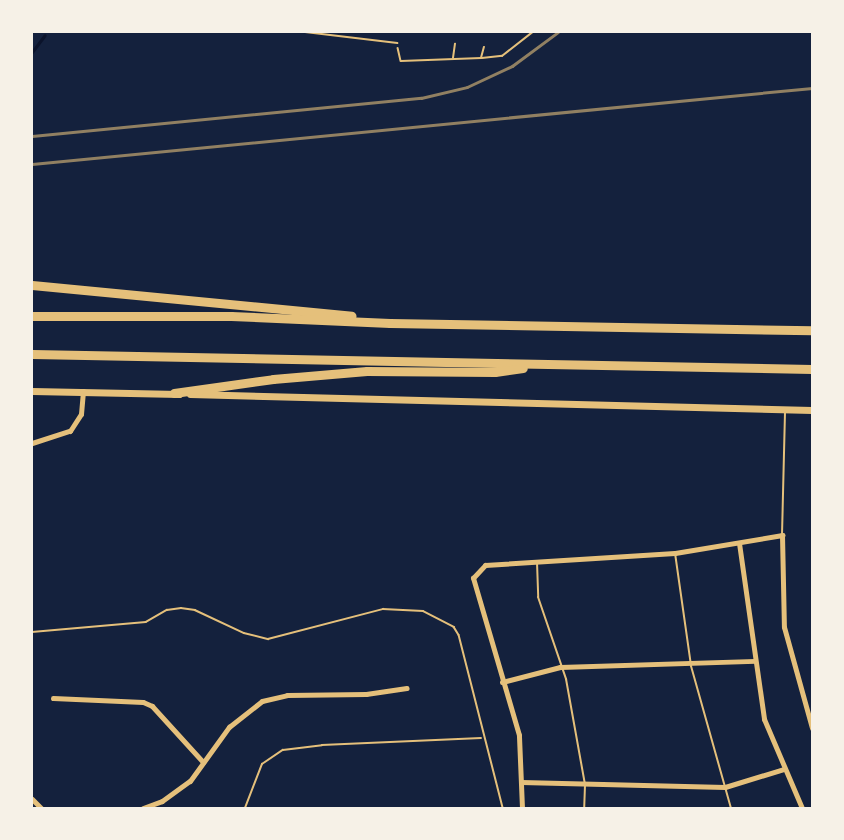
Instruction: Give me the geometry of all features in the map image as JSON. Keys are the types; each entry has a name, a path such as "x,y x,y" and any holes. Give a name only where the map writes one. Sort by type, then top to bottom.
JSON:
{"highway":[{"path":"32,285 340,314 390,323"},
{"path":"32,316 231,316 390,323 813,330"},
{"path":"32,354 813,369"},
{"path":"174,393 273,378 367,371 495,372 549,364"}],"main road":[{"path":"32,391 813,410"}],"street":[{"path":"32,443 70,431 81,414 83,391"},
{"path":"522,808 519,735 473,578 485,565 675,553 782,535 784,627 804,704 813,728"},
{"path":"740,543 764,719 802,808"},
{"path":"502,682 560,667 691,666 755,662"},
{"path":"143,808 162,801 187,783 242,713 262,701 287,694 366,694 407,688"},
{"path":"53,698 143,702 152,706 203,762"},
{"path":"804,704 813,702"},
{"path":"520,782 725,787 784,769"},
{"path":"32,799 40,808"}],"lane":[{"path":"304,32 398,43"},
{"path":"782,535 785,409"},
{"path":"675,553 691,666 716,765 731,808"},
{"path":"537,562 538,597 560,667 566,679 585,785 584,808"}],"path":[{"path":"398,43 401,61 481,58 502,56 534,32"},
{"path":"453,59 455,44"},
{"path":"481,58 484,47"},
{"path":"32,632 146,622 167,609 181,608 195,609 244,633 268,639 383,609 423,610 454,627 459,635 483,738 503,808"},
{"path":"245,808 262,764 283,750 322,745 483,738"}],"waterway":[{"path":"32,52 45,35"}],"railway":[{"path":"32,136 421,98 467,87 512,66 558,32"},
{"path":"32,164 812,88"}]}
